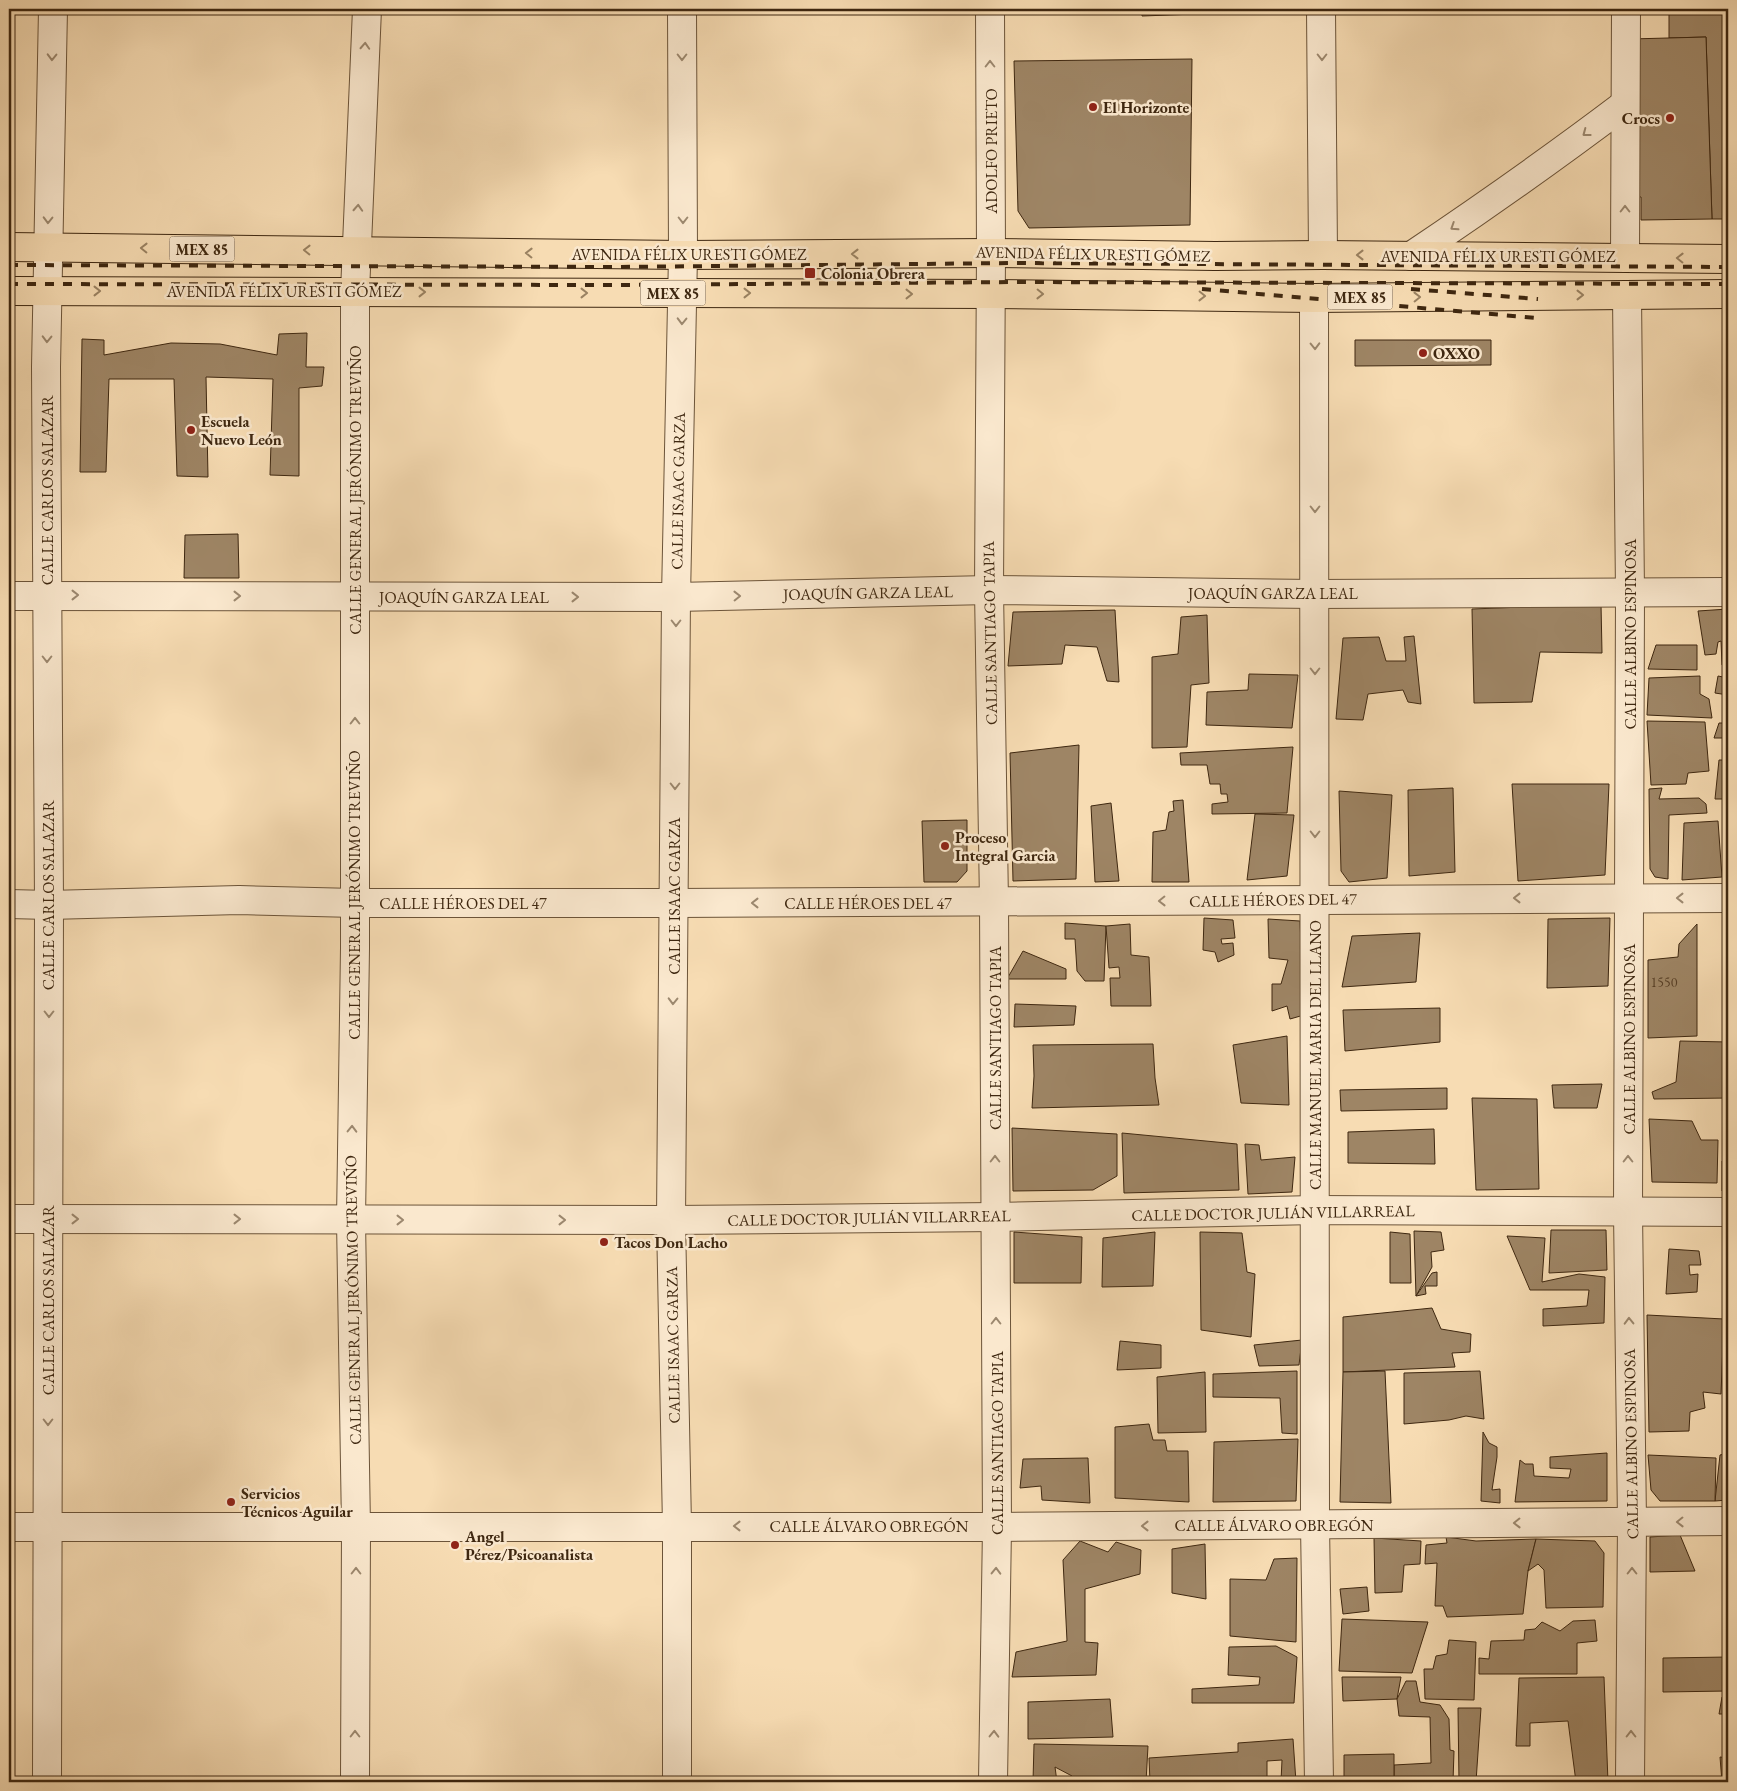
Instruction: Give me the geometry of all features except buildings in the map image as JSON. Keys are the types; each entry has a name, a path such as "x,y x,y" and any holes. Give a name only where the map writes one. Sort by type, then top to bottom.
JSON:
{"main road":[{"name":"AVENIDA FÉLIX URESTI GÓMEZ","path":"9,247 683,255 992,253 1215,256 1725,256"},
{"name":"AVENIDA FÉLIX URESTI GÓMEZ","path":"9,291 991,294 1314,298 1628,295 1726,297"}],"street":[{"name":"CALLE CARLOS SALAZAR","path":"47,1782 49,905 46,367 53,9"},
{"name":"CALLE GENERAL JERÓNIMO TREVIÑO","path":"355,1782 356,1528 351,1220 355,903 355,292 367,9"},
{"name":"CALLE ISAAC GARZA","path":"677,1782 677,1526 671,1220 676,597 683,255 682,9"},
{"name":"ADOLFO PRIETO","path":"990,9 991,294"},
{"path":"1321,9 1323,255"},
{"path":"1625,257 1626,9"},
{"path":"1411,256 1521,182 1625,104"},
{"name":"CALLE SANTIAGO TAPIA","path":"991,294 989,590 994,903 997,1527 993,1782"},
{"name":"CALLE ALBINO ESPINOSA","path":"1628,295 1630,593 1628,1212 1632,1522 1630,1782"},
{"name":"CALLE MANUEL MARIA DEL LLANO","path":"1314,298 1316,900 1315,1525 1319,1782"},
{"name":"JOAQUÍN GARZA LEAL","path":"9,596 676,597 989,590 1315,594 1728,592"},
{"name":"CALLE HÉROES DEL 47","path":"9,904 49,905 239,900 355,903 994,903 1728,898"},
{"name":"CALLE DOCTOR JULIÁN VILLARREAL","path":"9,1219 671,1220 996,1217 1315,1210 1728,1212"},
{"name":"CALLE ÁLVARO OBREGÓN","path":"9,1527 997,1527 1728,1521"}],"railway":[{"path":"9,265 616,267 1016,263 1728,267"},
{"path":"9,284 615,285 1016,282 1728,284"},
{"path":"1202,289 1537,318"},
{"path":"1411,289 1538,299"}],"place":[{"name":"El Horizonte","path":"1093,107"},
{"name":"Crocs","path":"1670,118"},
{"name":"Colonia Obrera","path":"810,273"},
{"name":"OXXO","path":"1423,353"},
{"name":"Escuela Nuevo León","path":"191,430"},
{"name":"Proceso Integral Garcia","path":"945,846"},
{"name":"Tacos Don Lacho","path":"604,1242"},
{"name":"Servicios Técnicos Aguilar","path":"231,1502"},
{"name":"Angel Pérez/Psicoanalista","path":"455,1545"}]}
